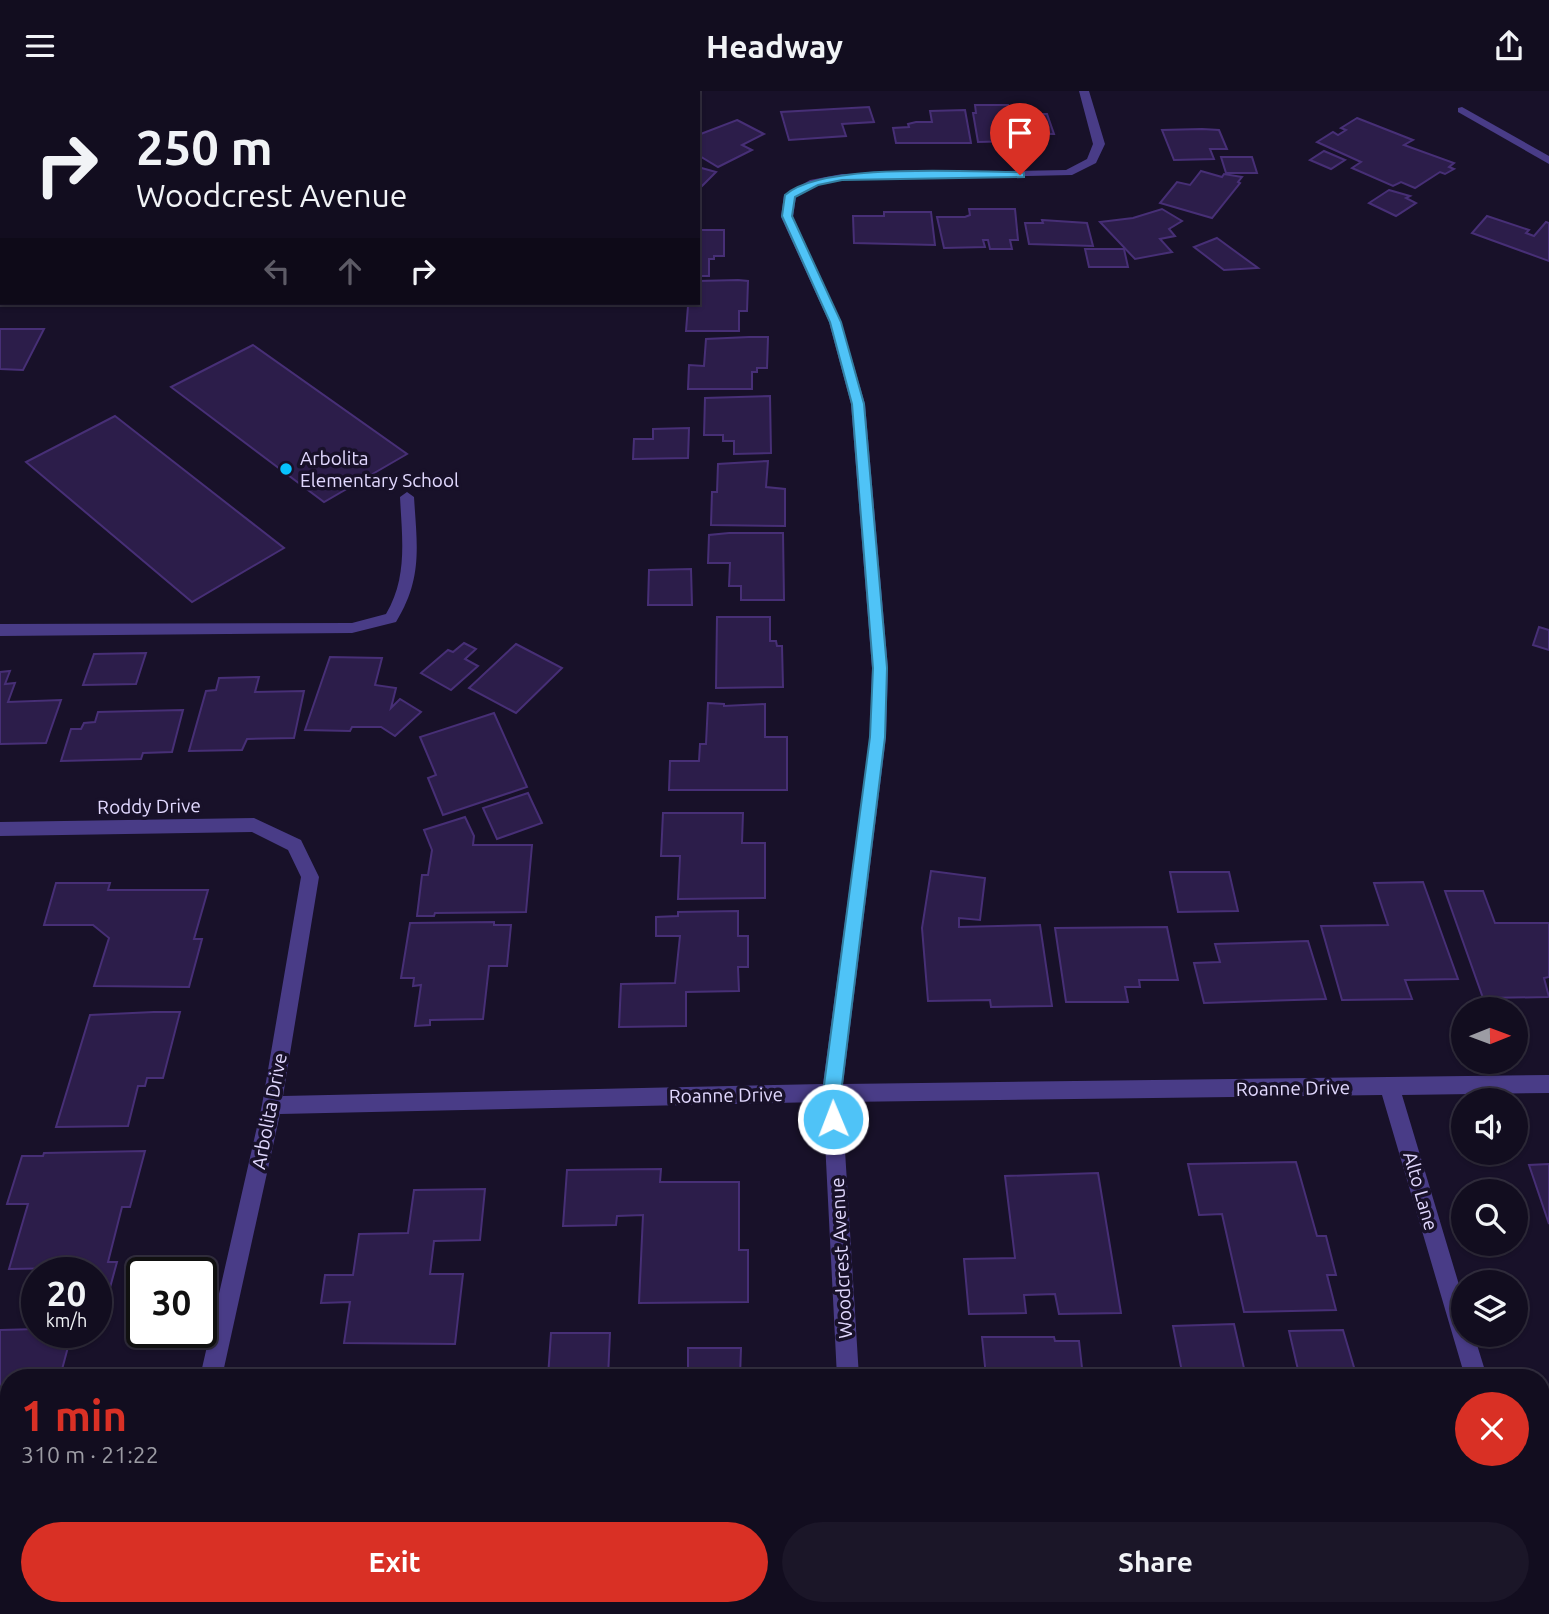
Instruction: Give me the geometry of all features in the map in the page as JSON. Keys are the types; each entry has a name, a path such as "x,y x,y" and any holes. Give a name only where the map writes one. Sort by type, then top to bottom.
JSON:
{"street":[{"name":"Woodcrest Avenue","path":"848,1369 832,1093 878,737 880,668 858,404 835,322 787,216 790,195 814,182 842,177 1068,173 1092,161 1099,144 1084,91"},
{"path":"1462,110 1549,161"},
{"path":"0,630 352,628 391,618 404,600 411,574 407,497"},
{"name":"Roddy Drive","path":"0,829 254,825 295,845"},
{"name":"Arbolita Drive","path":"213,1369 272,1105 310,877 295,845"},
{"name":"Roanne Drive","path":"272,1105 832,1093 1549,1084"},
{"name":"Alto Lane","path":"1390,1087 1451,1294"},
{"name":"Alto Lane","path":"1467,1347 1474,1369"}],"building":[{"path":"975,105 1008,105 1010,114 1047,114 1054,134 1021,134 1022,141 978,142 973,113 976,113"},
{"path":"869,107 874,122 842,124 846,136 789,140 781,112"},
{"path":"965,110 971,143 896,143 893,128 909,127 908,124 916,122 932,122 930,111"},
{"path":"1357,118 1413,140 1404,145 1454,163 1449,167 1454,169 1445,174 1440,172 1415,188 1401,182 1393,186 1352,168 1361,162 1317,142 1333,132 1338,135 1346,130 1341,128"},
{"path":"737,120 764,134 742,145 752,150 718,167 700,156 700,134"},
{"path":"1162,130 1219,130 1227,149 1210,149 1214,159 1174,160"},
{"path":"1324,151 1345,160 1331,169 1310,160"},
{"path":"1221,157 1252,157 1257,173 1226,173"},
{"path":"700,168 716,172 701,187 700,197"},
{"path":"1201,171 1222,177 1224,174 1242,177 1212,218 1160,203 1177,182 1190,185"},
{"path":"1389,190 1410,196 1406,198 1416,203 1396,216 1369,203"},
{"path":"969,209 1015,209 1018,240 1010,240 1012,249 990,249 988,240 983,240 985,247 944,248 937,217 965,217 970,215"},
{"path":"1162,209 1182,221 1169,229 1175,236 1160,239 1172,252 1135,259 1100,222 1133,218"},
{"path":"884,212 931,212 935,245 854,243 853,216 884,216"},
{"path":"1487,216 1529,230 1526,233 1534,236 1546,222 1549,223 1549,261 1472,233"},
{"path":"1042,220 1087,223 1093,246 1029,244 1025,223 1043,223"},
{"path":"700,230 724,230 724,256 709,259 709,276 700,276"},
{"path":"1217,238 1258,268 1224,270 1194,247"},
{"path":"1085,249 1124,249 1128,267 1089,267"},
{"path":"700,281 748,281 747,311 739,311 739,331 686,331 688,306 662,306 700,305"},
{"path":"0,329 44,329 23,370 0,369"},
{"path":"768,337 767,368 757,368 757,372 752,372 752,389 688,389 689,365 704,366 706,339"},
{"path":"253,345 407,454 324,502 171,387"},
{"path":"770,396 771,453 734,454 734,441 723,441 723,435 704,435 705,398"},
{"path":"115,416 284,548 192,602 26,462"},
{"path":"689,428 688,458 633,459 634,439 653,439 653,429"},
{"path":"768,461 766,487 785,489 785,526 711,525 712,492 717,492 718,464"},
{"path":"783,533 784,600 741,600 741,586 729,586 730,563 708,563 709,535"},
{"path":"691,569 692,605 648,605 649,570"},
{"path":"717,617 770,617 770,641 776,641 777,646 782,646 783,687 716,688"},
{"path":"1539,627 1549,630 1549,650 1533,645"},
{"path":"464,643 476,649 465,659 478,666 451,690 421,673 448,650 453,652"},
{"path":"516,644 562,668 516,713 469,688"},
{"path":"146,653 136,684 83,685 94,654"},
{"path":"330,657 382,658 375,685 396,688 391,708 400,699 421,712 395,736 381,727 352,727 350,731 305,730"},
{"path":"10,671 5,684 15,683 8,702 61,700 46,743 0,744 0,672"},
{"path":"259,677 255,692 304,691 294,738 247,739 242,750 189,751 206,691 216,690 219,678"},
{"path":"708,703 724,706 765,704 765,737 787,737 787,790 669,790 670,761 699,761 700,744 706,744"},
{"path":"183,710 172,752 143,753 141,759 61,761 71,729 81,729 84,723 95,722 98,712"},
{"path":"494,713 527,787 443,815 428,778 436,775 420,737"},
{"path":"528,793 542,823 497,839 483,808"},
{"path":"663,813 743,813 742,843 765,843 765,898 678,899 680,856 661,856"},
{"path":"465,817 474,836 473,845 532,845 526,912 435,913 434,916 417,916 422,875 428,875 432,850 424,830"},
{"path":"931,871 985,878 980,920 959,918 959,927 1040,925 1052,1006 991,1007 990,1000 928,1001 922,928"},
{"path":"1170,872 1229,872 1238,911 1178,912"},
{"path":"1423,882 1458,979 1405,980 1412,999 1342,1000 1321,926 1388,925 1374,883"},
{"path":"56,883 110,883 108,890 208,890 194,939 202,939 189,987 94,986 109,938 93,925 44,925"},
{"path":"1445,891 1483,891 1495,923 1549,923 1549,977 1544,978 1549,997 1483,997"},
{"path":"738,911 738,936 748,936 748,967 738,967 739,991 686,992 686,1026 619,1027 621,984 675,983 680,936 656,936 656,917 678,916 678,912"},
{"path":"494,922 494,925 511,925 507,966 489,966 483,1019 430,1020 430,1025 415,1026 421,985 413,986 414,978 401,978 410,923"},
{"path":"1167,927 1178,980 1139,980 1140,987 1125,987 1128,1002 1066,1002 1055,928"},
{"path":"1308,941 1326,999 1204,1003 1194,963 1220,962 1215,944"},
{"path":"180,1012 163,1078 147,1078 145,1086 138,1086 128,1126 56,1127 90,1015"},
{"path":"145,1151 130,1207 122,1207 109,1257 21,1257 21,1269 9,1269 28,1204 7,1204 22,1156 43,1156 44,1153"},
{"path":"1296,1162 1317,1236 1326,1236 1336,1275 1327,1275 1336,1310 1244,1312 1222,1214 1199,1215 1188,1164"},
{"path":"1549,1164 1549,1224 1529,1165"},
{"path":"661,1169 660,1182 739,1182 739,1250 748,1250 748,1302 639,1303 643,1215 617,1216 616,1225 563,1226 567,1170"},
{"path":"1098,1173 1121,1313 1059,1314 1055,1294 1024,1295 1026,1313 969,1314 964,1259 1015,1258 1005,1176"},
{"path":"485,1189 480,1240 434,1241 430,1274 463,1274 455,1344 344,1343 350,1302 321,1303 325,1275 353,1275 359,1234 408,1233 414,1190"},
{"path":"112,1262 117,1262 112,1280"},
{"path":"1234,1324 1244,1369 1181,1369 1173,1326"},
{"path":"21,1329 21,1348 68,1348 62,1369 0,1369 0,1330"},
{"path":"1343,1330 1355,1369 1298,1369 1289,1331"},
{"path":"551,1333 610,1333 608,1369 549,1369"},
{"path":"982,1337 1054,1337 1055,1341 1079,1341 1082,1369 985,1369"},
{"path":"688,1348 741,1348 740,1369 688,1369"}],"place":[{"name":"Arbolita Elementary School","path":"286,469"}],"route":[{"path":"833,1119 832,1093 878,737 880,668 858,404 835,322 787,216 790,195 814,182 842,177 1020,175"}]}
